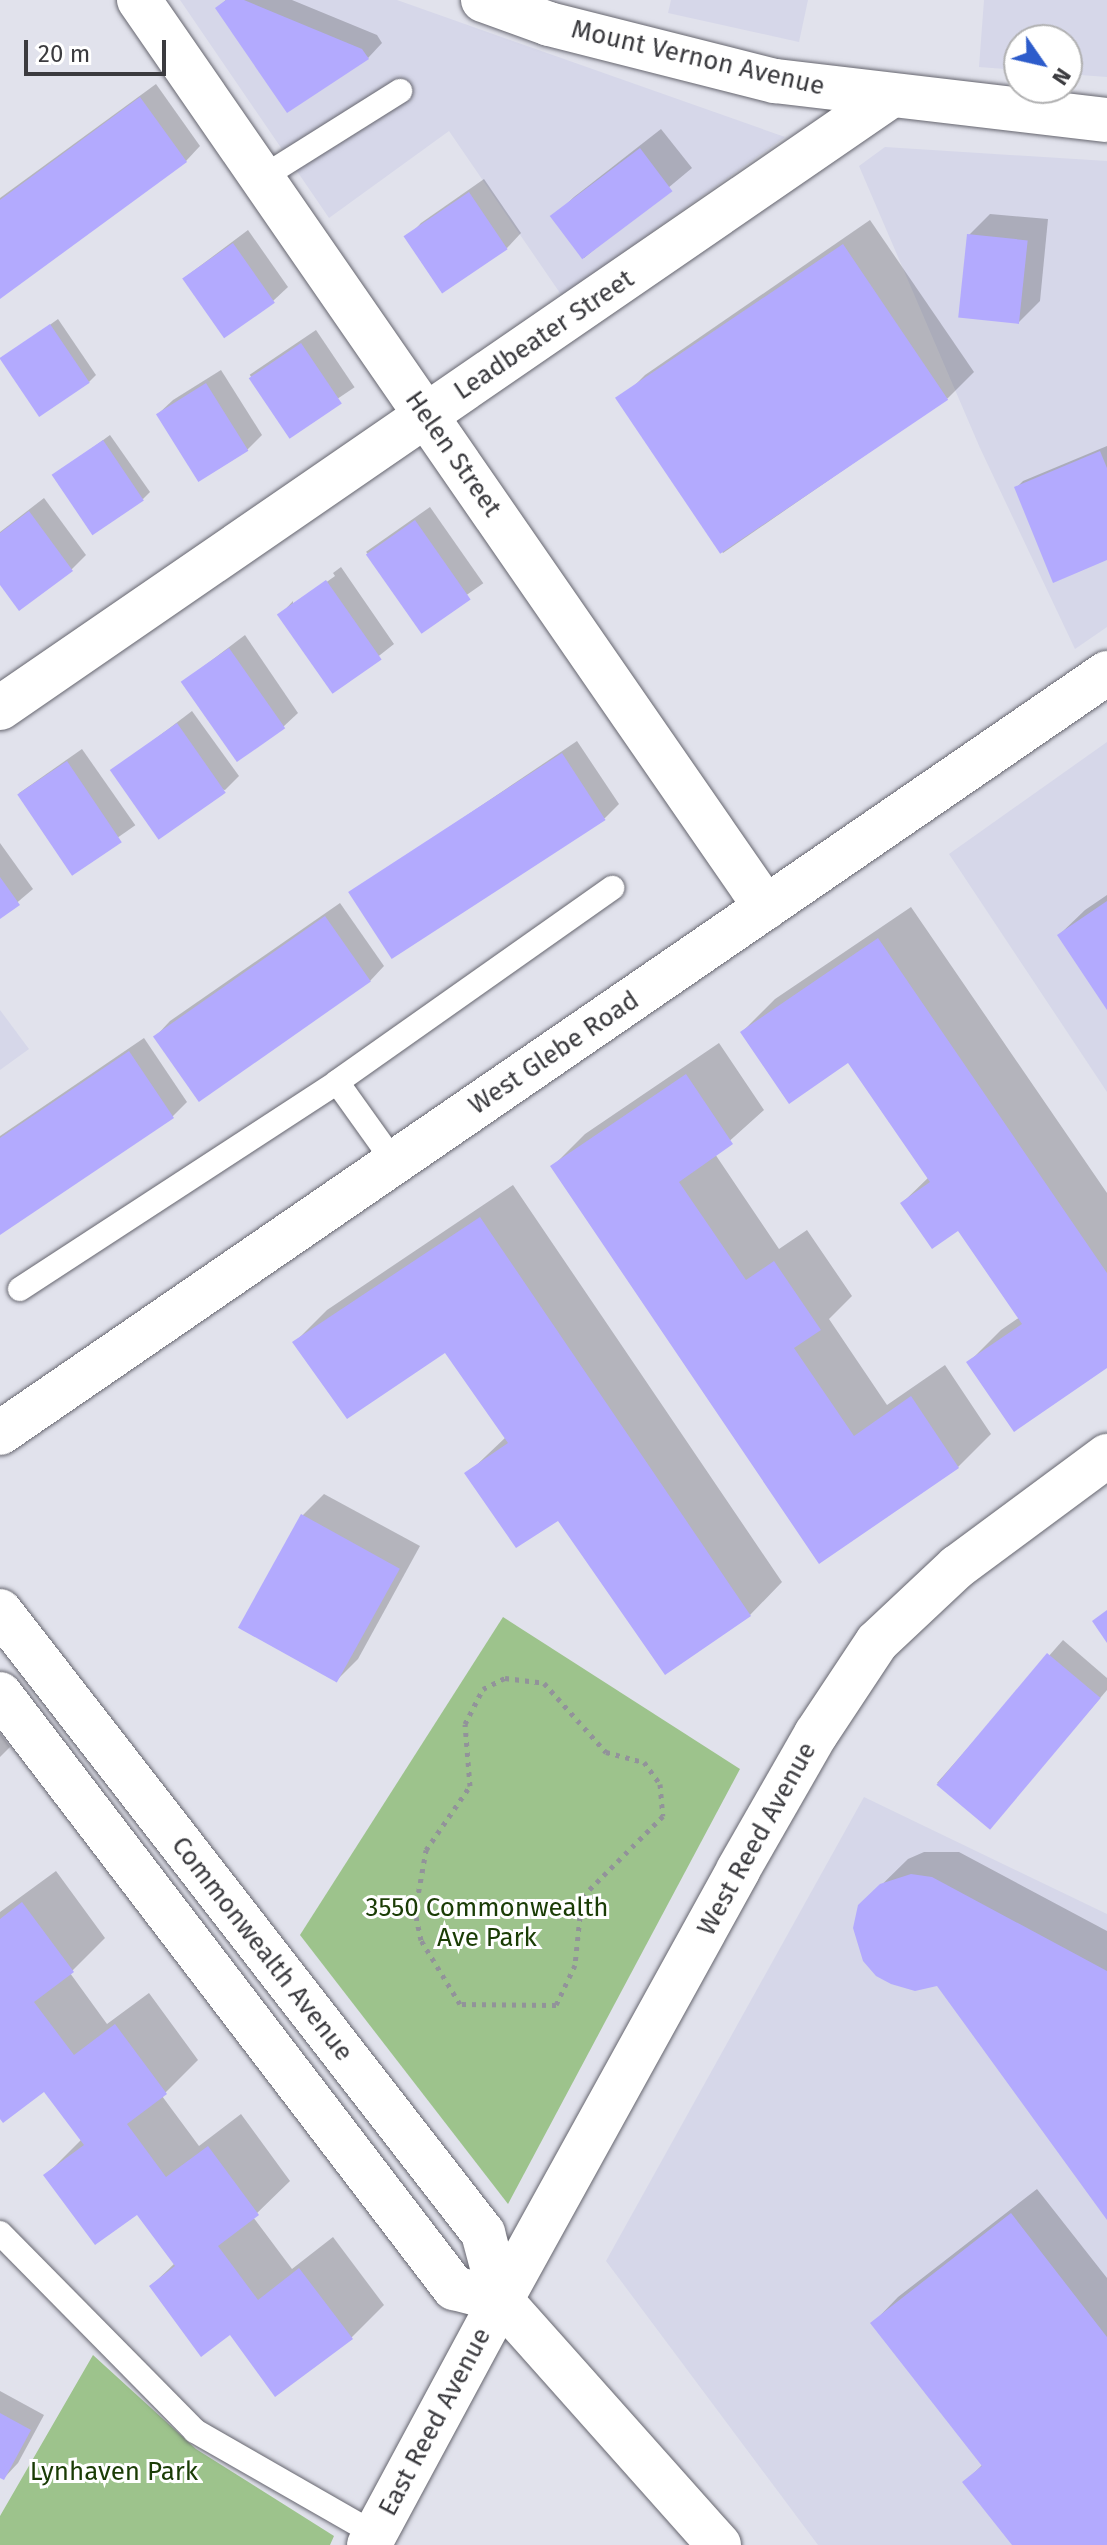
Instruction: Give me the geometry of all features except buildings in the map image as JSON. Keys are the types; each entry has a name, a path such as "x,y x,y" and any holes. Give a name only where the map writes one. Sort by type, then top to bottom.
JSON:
{"street":[{"name":"Helen Street","path":"139,0 766,908"},
{"name":"Mount Vernon Avenue","path":"483,0 549,24 775,81 889,97 1107,120"},
{"name":"Leadbeater Street","path":"0,708 889,97"},
{"name":"West Glebe Road","path":"0,1433 1107,673"},
{"name":"West Reed Avenue","path":"501,2300 738,1870 816,1734 877,1642 957,1567 1107,1456"},
{"name":"Commonwealth Avenue","path":"0,1611 483,2233 501,2300 719,2545"},
{"name":"Commonwealth Avenue","path":"0,1694 454,2288 501,2300"},
{"name":"East Reed Avenue","path":"372,2539 501,2300"}],"lane":[{"path":"263,177 400,91"},
{"path":"20,1289 337,1082 612,888"},
{"path":"337,1082 394,1162"},
{"path":"0,2233 195,2431 372,2539"}],"path":[{"path":"505,1678 544,1683 606,1752 644,1762 660,1784 663,1816 582,1897 575,1965 556,2005 460,2004 421,1940 415,1912 426,1850 470,1786 465,1724 483,1689 505,1678"}],"shaded area":[{"path":"180,0 397,0 785,137 562,296 449,131 329,218"},
{"path":"671,0 808,0 799,42 668,13"},
{"path":"984,0 1107,0 1107,77 1083,75 1083,24 1003,24 1003,69 979,67"},
{"path":"885,147 1107,161 1107,627 1075,649 980,448 859,166"},
{"path":"1107,742 1107,1092 949,854"},
{"path":"0,1010 29,1049 0,1070"},
{"path":"864,1797 1107,1914 1107,2545 818,2545 606,2261"}],"green space":[{"name":"3550 Commonwealth Ave Park","path":"503,1617 740,1769 508,2204 300,1935"},
{"name":"Lynhaven Park","path":"93,2355 196,2449 334,2536 330,2545 0,2545 0,2516"}]}
